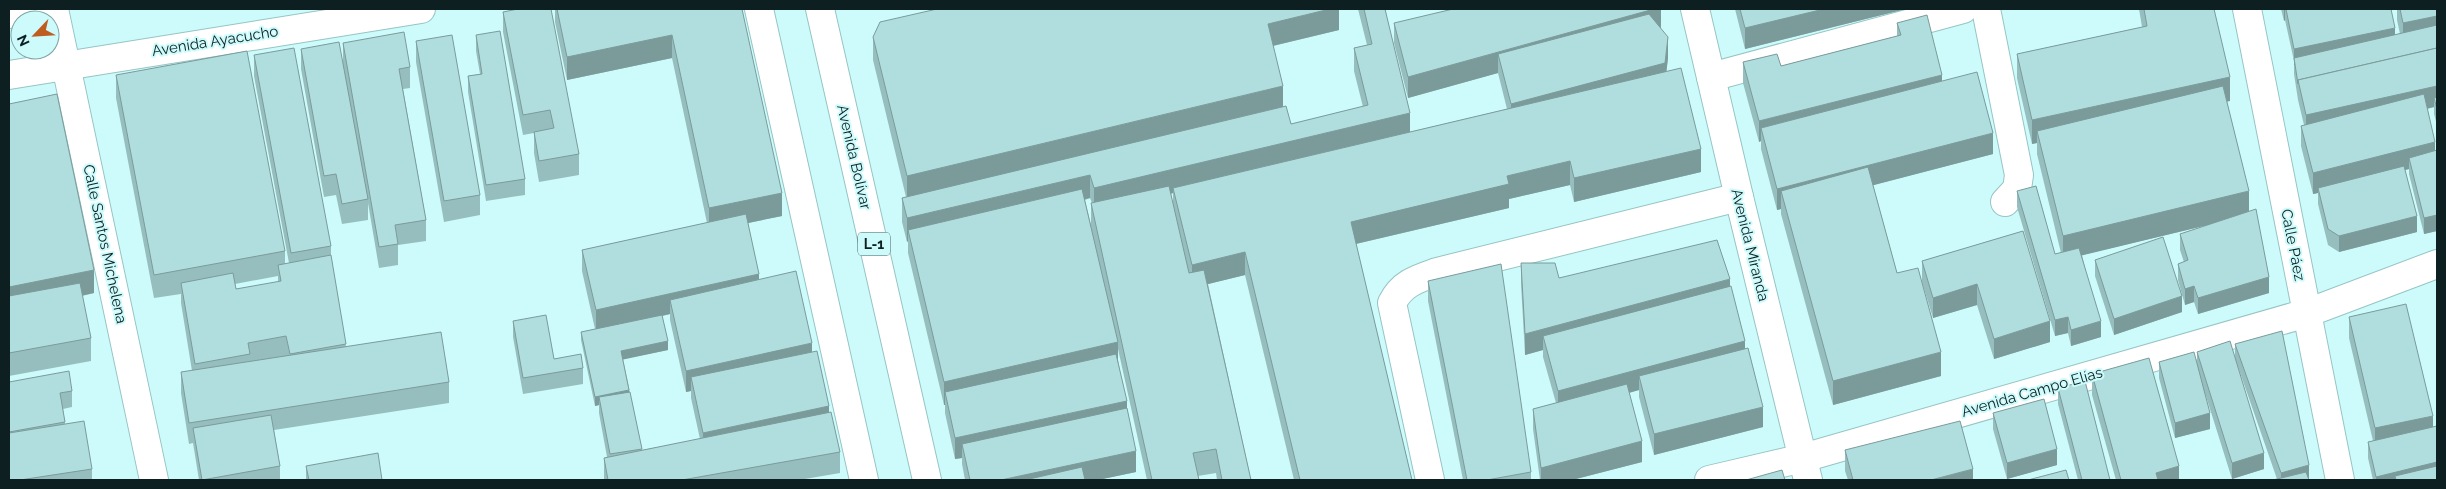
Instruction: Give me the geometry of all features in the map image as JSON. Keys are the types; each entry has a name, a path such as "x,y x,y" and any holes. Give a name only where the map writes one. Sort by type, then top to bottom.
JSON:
{"street":[{"path":"9,14 39,9"},
{"name":"Calle Santos Michelena","path":"54,9 68,64 154,480"},
{"name":"Avenida Ayacucho","path":"9,75 68,64 421,9"},
{"path":"759,9 864,480"},
{"name":"Avenida Bolívar","path":"820,9 927,480"},
{"name":"Avenida Miranda","path":"1695,9 1738,197 1805,469"},
{"path":"1711,77 1962,9"},
{"path":"1986,9 2019,175 2017,189 2005,202"},
{"name":"Calle Páez","path":"2247,9 2340,480"},
{"path":"1430,480 1392,303 1398,291 1406,284 1437,272 1738,197"},
{"name":"Avenida Campo Elías","path":"1709,480 1805,469 2307,313 2437,264"}],"building":[{"path":"518,9 551,9 579,154 539,161 534,132 554,128 550,110 523,115 503,12"},
{"path":"557,9 742,9 782,193 709,208 672,35 567,57"},
{"path":"937,9 1330,9 1268,24 1283,86 907,176 873,37 880,22"},
{"path":"1364,9 1385,9 1410,113 1094,188 1090,175 907,218 902,198 1286,106 1291,124 1368,105 1354,48 1372,44"},
{"path":"1453,9 1654,9 1408,77 1394,23"},
{"path":"1740,9 1824,9 1745,28"},
{"path":"2144,9 2214,9 2230,77 2032,120 2017,54 2147,26"},
{"path":"2286,9 2391,9 2395,28 2294,49"},
{"path":"2400,9 2437,9 2437,16 2403,23"},
{"path":"1649,14 1668,37 1665,63 1511,104 1498,54"},
{"path":"1927,15 1942,75 1759,121 1743,62 1777,54 1781,66 1901,35 1897,23"},
{"path":"2437,25 2437,48 2298,80 2298,84 2294,58"},
{"path":"500,31 525,179 486,185 468,76 482,74 476,35"},
{"path":"404,32 410,67 399,69 426,220 395,225 398,244 379,247 343,43"},
{"path":"452,35 480,195 444,201 416,41"},
{"path":"339,42 368,199 342,204 336,174 324,176 301,49"},
{"path":"294,48 331,246 291,253 254,55"},
{"path":"2437,48 2437,86 2306,115 2298,80"},
{"path":"247,51 285,251 154,275 116,75"},
{"path":"1681,68 1701,149 1574,178 1570,161 1507,176 1509,184 1351,222 1412,480 1300,480 1245,252 1192,265 1173,188"},
{"path":"1977,72 1993,133 1777,189 1761,128"},
{"path":"2223,86 2249,191 2063,236 2037,131"},
{"path":"57,94 94,270 9,287 9,104"},
{"path":"2424,94 2435,142 2313,173 2301,126"},
{"path":"2437,97 2437,109 2434,98"},
{"path":"2437,150 2437,215 2424,218 2409,158"},
{"path":"2404,166 2417,216 2339,236 2328,229 2318,188"},
{"path":"1868,167 1897,273 1918,268 1941,352 1833,381 1781,191"},
{"path":"1169,186 1189,273 1204,270 1251,480 1222,480 1216,449 1193,453 1199,480 1152,480 1091,203"},
{"path":"2036,186 2055,254 2079,248 2101,321 2071,330 2068,317 2055,320 2017,191"},
{"path":"1082,189 1118,342 944,382 908,230"},
{"path":"2256,209 2269,277 2198,298 2194,286 2185,289 2178,264 2188,260 2180,234"},
{"path":"746,214 759,274 596,310 582,250"},
{"path":"2023,231 2050,321 1994,339 1977,284 1933,298 1922,261"},
{"path":"2163,237 2182,296 2114,319 2095,260"},
{"path":"1717,240 1730,279 1525,334 1521,263 1555,263 1559,278"},
{"path":"331,255 346,344 290,354 286,336 248,343 250,354 195,364 181,283 233,273 236,289 281,281 278,265"},
{"path":"1501,264 1531,472 1487,480 1467,480 1428,281"},
{"path":"796,271 812,343 686,371 670,300"},
{"path":"80,283 91,338 9,353 9,296"},
{"path":"1731,286 1745,341 1558,391 1543,336"},
{"path":"2406,304 2433,416 2375,428 2349,317"},
{"path":"546,315 554,359 581,354 583,368 523,378 513,321"},
{"path":"662,315 668,341 621,351 629,390 595,397 581,332"},
{"path":"2282,331 2309,465 2281,473 2235,344"},
{"path":"441,332 449,382 189,423 181,372"},
{"path":"2230,341 2264,453 2232,463 2197,352"},
{"path":"1748,348 1763,407 1654,434 1639,376"},
{"path":"817,351 829,406 703,433 691,377"},
{"path":"2194,352 2210,413 2175,423 2159,362"},
{"path":"1116,354 1127,401 955,438 945,392"},
{"path":"2149,358 2179,466 2156,473 2158,480 2121,480 2092,374"},
{"path":"69,371 72,391 60,393 65,422 9,432 9,382"},
{"path":"2085,381 2110,480 2082,480 2058,388"},
{"path":"1627,384 1642,441 1541,468 1533,409"},
{"path":"630,392 642,449 610,454 599,397"},
{"path":"2044,399 2057,449 2007,463 1993,413"},
{"path":"1127,408 1136,451 1001,480 970,480 962,444"},
{"path":"831,412 840,452 682,480 608,480 604,458"},
{"path":"271,415 280,466 202,480 193,428"},
{"path":"84,421 92,469 9,480 9,433"},
{"path":"1960,421 1973,469 1931,480 1853,480 1845,450"},
{"path":"2437,426 2437,462 2376,477 2368,442"},
{"path":"378,453 382,480 309,480 306,466"},
{"path":"2437,466 2437,480 2396,480 2395,476"},
{"path":"1082,467 1085,480 1025,480"},
{"path":"1782,470 1785,480 1746,480"},
{"path":"2066,470 2069,480 2028,480"},
{"path":"2306,472 2309,480 2273,480"}]}
